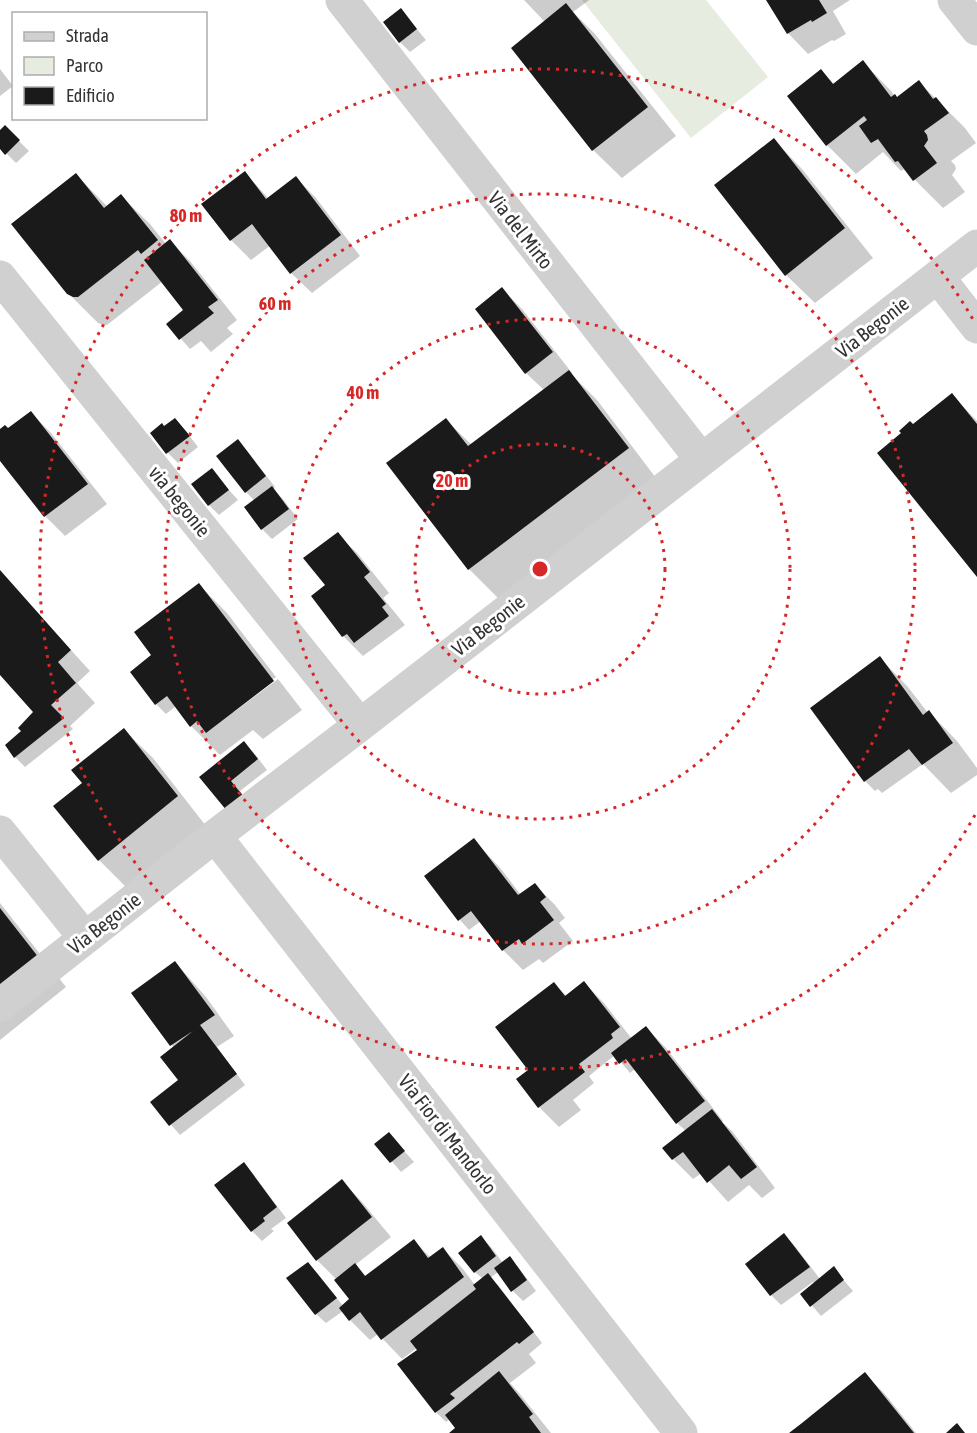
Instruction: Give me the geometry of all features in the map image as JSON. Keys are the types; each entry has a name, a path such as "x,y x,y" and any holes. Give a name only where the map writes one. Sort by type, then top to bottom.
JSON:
{"street":[{"name":"Via del Mirto","path":"342,0 701,459"},
{"path":"954,0 977,29"},
{"name":"Via Begonie","path":"0,1005 977,246"},
{"name":"via begonie","path":"0,277 360,725"},
{"path":"938,277 977,327"},
{"path":"0,832 85,938"},
{"name":"Via Fior di Mandorlo","path":"215,836 681,1433"}],"green space":[{"path":"582,0 706,0 768,77 691,138"}],"building":[{"path":"766,0 819,0 827,13 787,34"},
{"path":"566,3 648,107 592,151 511,48"},
{"path":"401,8 417,29 399,43 383,22"},
{"path":"863,60 891,97 895,94 897,97 919,80 933,99 936,97 949,113 924,131 928,140 924,146 937,163 913,181 878,139 871,143 859,126 867,120 864,116 826,146 787,96 821,69 833,84"},
{"path":"5,125 20,140 5,155 0,149 0,130"},
{"path":"774,138 845,228 785,276 714,185"},
{"path":"245,171 266,199 296,176 341,235 290,274 252,224 230,241 201,204"},
{"path":"76,173 104,208 121,194 158,240 141,254 138,250 78,297 73,297 67,294 11,224"},
{"path":"170,239 218,300 208,307 214,313 179,340 166,324 183,310 144,260"},
{"path":"502,287 553,352 525,374 475,309"},
{"path":"569,370 629,448 468,570 386,463 446,418 468,446"},
{"path":"952,393 977,424 977,577 877,453 901,433 899,431 910,421 913,424"},
{"path":"31,411 88,484 44,517 0,461 0,429 5,425 8,428"},
{"path":"175,418 190,436 166,454 150,433 162,423 164,426"},
{"path":"238,439 266,476 245,493 216,456"},
{"path":"212,468 229,490 208,506 191,484"},
{"path":"272,486 289,509 261,530 244,507"},
{"path":"338,532 370,572 364,577 386,604 382,607 389,616 354,643 347,634 342,637 311,596 325,585 303,558"},
{"path":"0,570 71,650 58,662 76,683 51,705 64,718 14,758 5,745 21,731 18,728 33,712 0,675"},
{"path":"199,583 274,681 206,733 197,721 190,727 167,696 155,705 130,672 151,655 134,632"},
{"path":"880,656 923,715 929,710 953,743 922,765 909,749 864,782 810,708"},
{"path":"124,728 178,796 98,861 53,806 82,783 71,770"},
{"path":"244,741 258,759 231,781 244,797 227,811 199,777"},
{"path":"474,838 518,895 535,883 546,897 540,902 554,920 522,944 519,939 502,951 471,911 458,921 424,876"},
{"path":"0,908 39,958 0,989"},
{"path":"175,961 215,1015 200,1025 237,1074 169,1126 150,1102 178,1080 160,1057 193,1031 170,1046 131,993"},
{"path":"584,981 620,1027 611,1034 613,1038 579,1064 585,1072 538,1108 516,1079 528,1070 495,1027 554,982 565,996"},
{"path":"646,1026 705,1101 676,1124 626,1059 619,1064 611,1053"},
{"path":"712,1109 757,1167 741,1179 729,1165 707,1183 683,1152 672,1160 662,1148"},
{"path":"389,1132 405,1151 390,1163 374,1144"},
{"path":"244,1162 277,1207 251,1232 214,1185"},
{"path":"342,1179 372,1217 316,1261 287,1223"},
{"path":"784,1233 810,1267 770,1296 745,1264"},
{"path":"481,1235 496,1256 474,1273 458,1253"},
{"path":"414,1239 428,1258 443,1247 464,1277 381,1340 360,1312 349,1321 339,1308 349,1299 334,1280 355,1263 365,1276"},
{"path":"510,1256 527,1280 511,1292 494,1268"},
{"path":"308,1262 337,1298 315,1315 286,1278"},
{"path":"834,1266 844,1280 810,1307 800,1294"},
{"path":"488,1273 534,1332 519,1344 517,1342 450,1394 455,1398 435,1413 397,1364 417,1350 410,1341 476,1289 473,1285"},
{"path":"499,1371 533,1414 529,1417 541,1433 449,1433 455,1428 445,1415"},
{"path":"865,1372 914,1433 789,1433 802,1423"},
{"path":"957,1423 965,1433 946,1433"}]}
